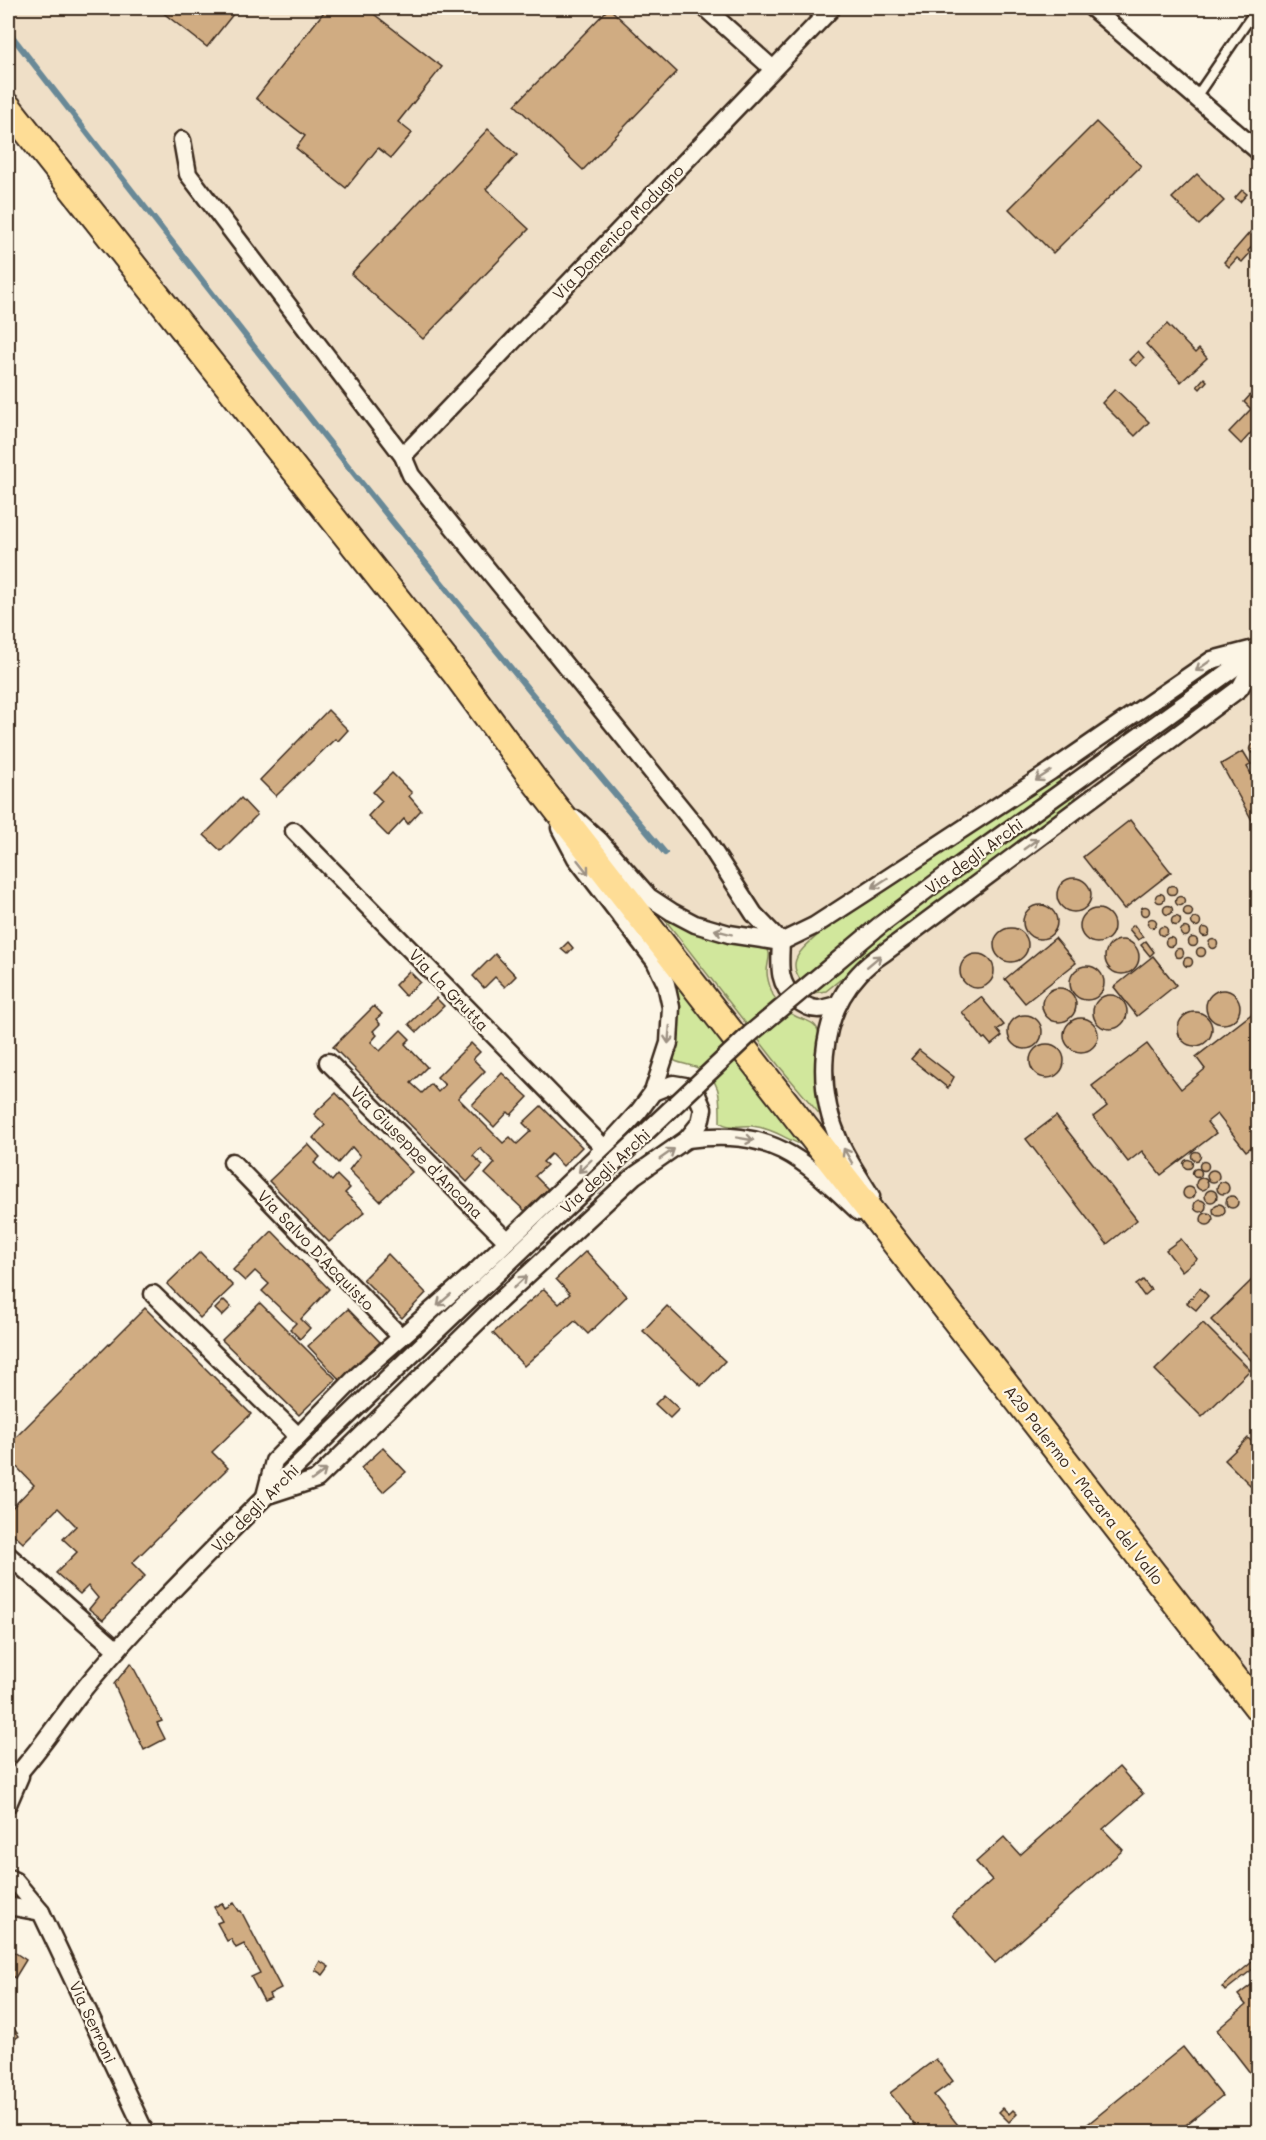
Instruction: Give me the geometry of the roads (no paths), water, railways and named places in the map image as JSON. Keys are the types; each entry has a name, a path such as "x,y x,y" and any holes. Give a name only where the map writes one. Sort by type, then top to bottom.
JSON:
{"main road":[{"name":"A29 Palermo - Mazara del Vallo","path":"8,107 456,674 534,780 1258,1708"}],"street":[{"path":"705,8 773,69"},
{"name":"Via Domenico Modugno","path":"403,456 832,8"},
{"path":"1092,8 1258,151"},
{"path":"183,140 188,174 403,456 411,475 703,835 754,914 781,942 780,970 782,982 789,994 804,1005 818,1010 837,1005"},
{"path":"534,780 600,841 649,897 695,924 729,934 781,942 814,926 868,891 1051,771 1212,660 1258,649"},
{"name":"Via degli Archi","path":"8,1785 117,1650 265,1496 750,1034 879,926 1258,649"},
{"path":"909,1261 840,1144 832,1120 825,1092 824,1050 837,1005 859,973 884,953 1240,688 1258,656"},
{"path":"265,1496 274,1461 357,1376 507,1241 604,1148 639,1111 653,1092 669,1043 670,1007 666,984 655,961 576,858 534,780"},
{"name":"Via La Grutta","path":"294,831 604,1148"},
{"name":"Via Giuseppe d'Ancona","path":"328,1062 507,1241"},
{"path":"265,1496 317,1479 495,1305 634,1176 687,1139 700,1123 703,1109 697,1095 685,1086 673,1084 653,1092"},
{"path":"687,1139 712,1136 745,1138 786,1150 817,1172 909,1261"},
{"name":"Via Salvo D'Acquisto","path":"232,1162 401,1337"},
{"path":"153,1294 298,1437"},
{"path":"8,1555 117,1650"},
{"name":"Via degli Archi","path":"8,1804 22,1770"},
{"name":"Via Serroni","path":"8,1878 15,1881 41,1912 145,2133"},
{"path":"8,1906 41,1912"}],"lane":[{"path":"1196,97 1257,8"}],"waterway":[{"path":"8,31 414,549 665,853"}]}
